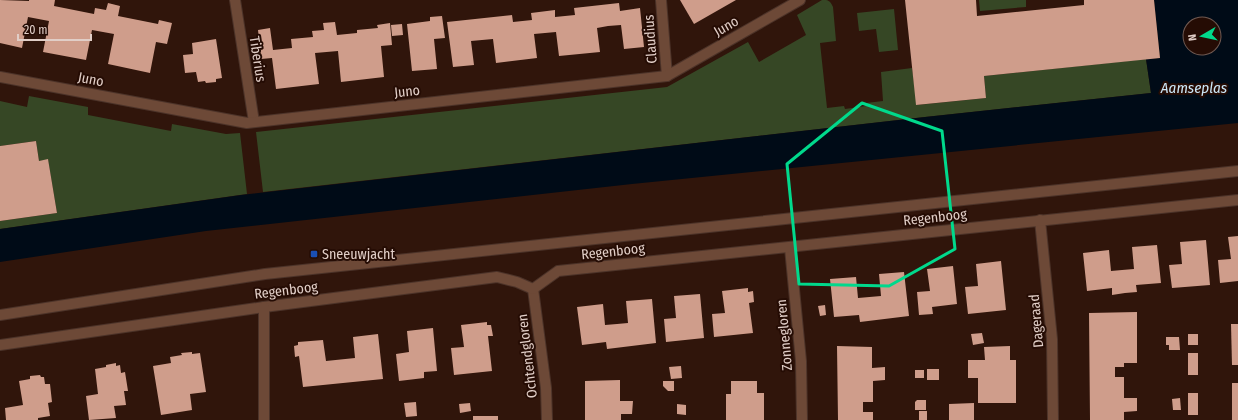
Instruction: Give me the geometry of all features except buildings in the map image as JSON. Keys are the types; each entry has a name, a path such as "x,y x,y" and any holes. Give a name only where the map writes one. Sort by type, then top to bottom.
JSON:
{"street":[{"name":"Tiberius","path":"235,0 254,122"},
{"name":"Claudius","path":"661,0 667,76"},
{"name":"Juno","path":"0,77 247,123 667,76 800,0"},
{"name":"Regenboog","path":"0,315 264,274 1238,171"},
{"name":"Regenboog","path":"0,345 264,307 497,277 517,282 533,289 558,271 790,248 1040,220 1238,200"},
{"name":"Dageraad","path":"1040,220 1052,339 1053,420"},
{"name":"Zonnegloren","path":"790,248 801,361 802,420"},
{"name":"Ochtendgloren","path":"533,289 546,388 546,420"},
{"path":"264,307 264,420"}],"highlighted area":[{"path":"862,103 942,131 955,249 889,286 799,284 787,164"}],"green space":[{"path":"822,0 829,1 833,7 836,41 820,43 827,108 844,106 845,109 866,106 866,103 883,101 881,72 912,68 917,105 986,98 984,76 1146,59 1151,93 263,192 256,132 667,87 748,42 759,62 806,35 797,15"},
{"path":"979,0 1026,0 1026,7 980,11"},
{"path":"894,9 898,50 879,52 876,29 859,31 857,13"},
{"path":"29,96 88,107 88,115 171,131 172,124 226,134 240,133 247,194 0,229 0,221 57,213 48,160 39,161 36,141 0,146 0,101 27,107"}],"water":[{"name":"Aamseplas","path":"1154,0 1238,0 1238,123 632,184 206,231 0,262 0,229 241,195 925,117 1151,93 1146,59 1160,58"}],"place":[{"name":"Sneeuwjacht","path":"314,254"}]}
